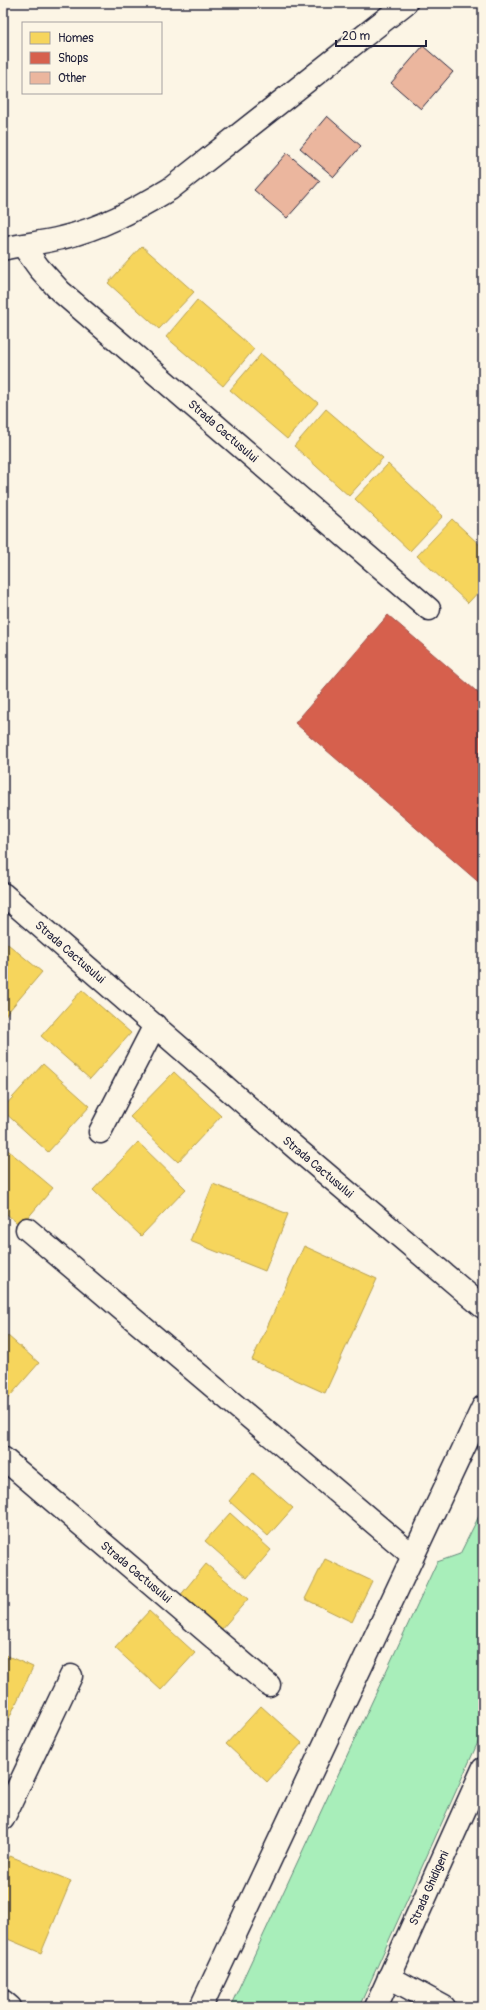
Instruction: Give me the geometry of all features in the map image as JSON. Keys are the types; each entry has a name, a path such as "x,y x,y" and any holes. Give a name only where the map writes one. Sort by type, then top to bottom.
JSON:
{"street":[{"path":"13,248 62,238 105,224 142,206 170,189 406,3"},
{"name":"Strada Cactusului","path":"13,248 39,268 60,291 429,609"},
{"name":"Strada Cactusului","path":"3,894 298,1150 483,1307"},
{"path":"100,1132 154,1025"},
{"path":"27,1229 412,1555"},
{"path":"201,2007 412,1555 483,1407"},
{"name":"Strada Cactusului","path":"3,1458 269,1686"},
{"path":"3,1819 71,1676"},
{"name":"Strada Ghidigeni","path":"376,2007 483,1769"},
{"path":"390,1977 444,2007"},
{"path":"3,2001 10,2007"}],"green space":[{"path":"483,1508 483,1731 359,2007 230,2007 437,1562 460,1554"}],"building: Homes":[{"path":"142,246 194,292 159,329 108,283"},
{"path":"197,300 254,349 223,386 166,337"},
{"path":"261,354 318,403 287,439 230,390"},
{"path":"326,409 383,458 349,496 294,446"},
{"path":"388,464 443,516 410,551 355,499"},
{"path":"452,519 483,548 483,587 468,603 417,556"},
{"path":"3,940 42,972 3,1018"},
{"path":"82,990 131,1033 90,1079 41,1036"},
{"path":"43,1064 90,1106 48,1152 3,1111 3,1108"},
{"path":"174,1072 221,1116 178,1162 130,1117"},
{"path":"138,1142 186,1189 141,1236 93,1190"},
{"path":"3,1146 53,1188 21,1226 3,1211"},
{"path":"213,1184 288,1214 265,1271 190,1241"},
{"path":"304,1246 377,1279 325,1393 252,1360"},
{"path":"8,1336 39,1363 3,1404 3,1342"},
{"path":"253,1473 293,1508 268,1536 229,1501"},
{"path":"230,1513 271,1550 247,1578 205,1541"},
{"path":"325,1559 372,1581 352,1622 305,1599"},
{"path":"206,1564 248,1599 220,1631 179,1597"},
{"path":"149,1611 195,1653 161,1690 115,1648"},
{"path":"3,1654 33,1667 4,1729 3,1728"},
{"path":"261,1706 302,1743 267,1782 226,1744"},
{"path":"10,1856 71,1881 41,1953 3,1937 3,1872"}],"building: Shops":[{"path":"388,615 483,697 483,886 295,723"}],"building: Other":[{"path":"423,46 453,72 421,109 391,83"},
{"path":"327,116 361,146 334,177 300,148"},
{"path":"287,153 320,181 287,218 254,190"}]}
